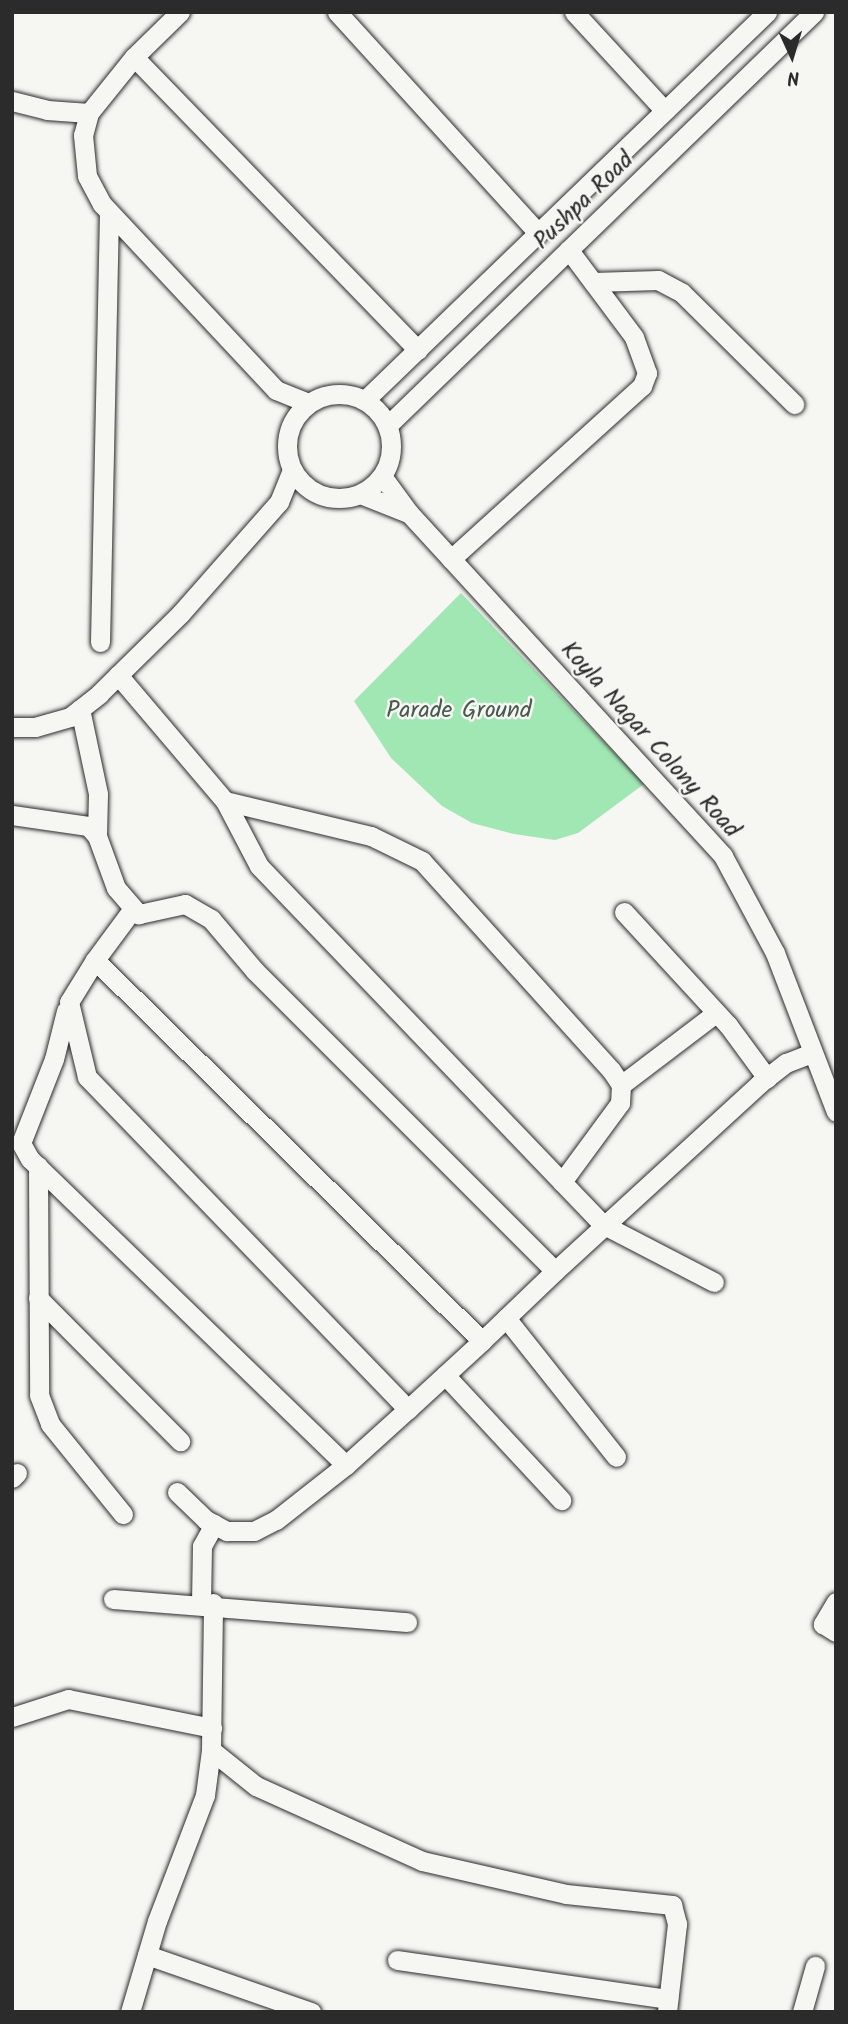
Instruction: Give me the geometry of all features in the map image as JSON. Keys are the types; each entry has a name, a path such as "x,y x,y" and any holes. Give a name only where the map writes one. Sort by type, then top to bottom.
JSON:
{"street":[{"path":"180,12 134,57 89,113 83,135 87,176 109,212 276,390 290,426 287,456 292,470 317,493 331,497 360,494 409,513"},
{"path":"337,12 538,233"},
{"path":"573,12 665,111"},
{"name":"Pushpa Road","path":"365,400 767,12"},
{"name":"Pushpa Road","path":"387,426 814,12"},
{"path":"134,57 418,349"},
{"path":"12,101 47,110 89,113"},
{"path":"47,110 83,135"},
{"path":"100,642 109,212"},
{"path":"451,559 642,386 647,373 644,357 569,250"},
{"path":"593,282 658,280 682,293 794,404"},
{"path":"276,390 308,403"},
{"path":"290,426 308,403 336,393 365,400 387,426 391,443 382,476 360,494"},
{"path":"12,727 35,727 80,709 118,675 181,613 279,502 292,470"},
{"name":"Koyla Nagar Colony Road","path":"382,476 409,513 723,856 775,953 836,1112"},
{"path":"279,502 317,493"},
{"path":"118,675 225,801 259,866 603,1224 714,1282"},
{"path":"80,709 98,794 97,836 116,888 132,910 149,915 185,904 211,919 264,980 555,1271"},
{"path":"225,801 371,836 422,861 621,1085 620,1103 611,1121 562,1182"},
{"path":"12,815 77,821 97,836"},
{"path":"132,910 95,960 69,1002 54,1059 21,1143 38,1166 345,1465"},
{"path":"624,912 716,1013 767,1078"},
{"path":"95,960 482,1341"},
{"path":"69,1002 87,1077"},
{"path":"621,1085 716,1013"},
{"path":"177,1492 214,1524 227,1531 254,1531 276,1520 345,1465 408,1409 603,1224 767,1078 812,1053"},
{"path":"54,1059 87,1077 408,1409"},
{"path":"38,1166 38,1298 43,1410 123,1514"},
{"path":"38,1298 180,1441"},
{"path":"506,1318 616,1457"},
{"path":"445,1375 561,1500"},
{"path":"130,2012 147,1955 205,1795 212,1728 202,1546 214,1524"},
{"path":"113,1599 207,1603 407,1622"},
{"path":"836,1601 823,1624 836,1632"},
{"path":"12,1717 68,1699 212,1728"},
{"path":"211,1750 256,1786 422,1861 565,1894 672,1905 677,1924 668,2005 397,1960"},
{"path":"147,1955 311,2012"},
{"path":"802,2012 815,1966"}],"green space":[{"name":"Parade Ground","path":"461,593 644,784 578,833 555,840 514,834 472,823 442,806 391,758 354,701"}]}
